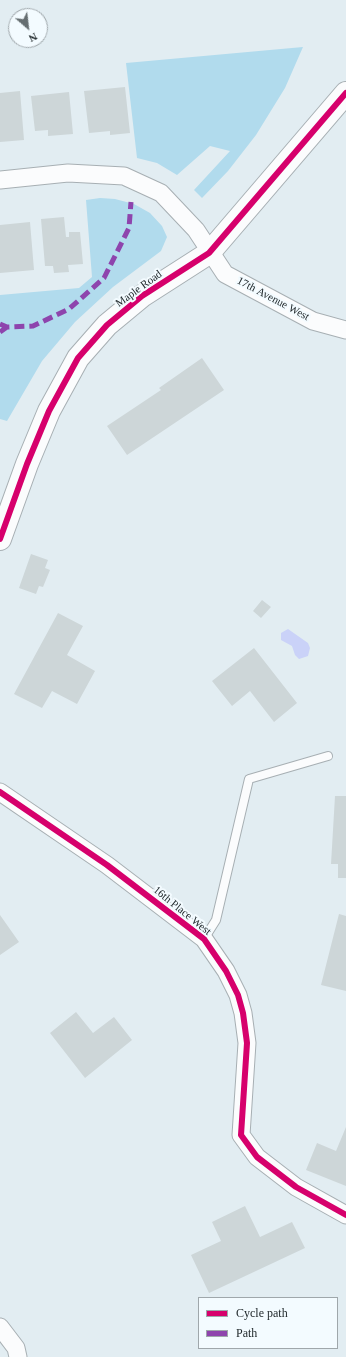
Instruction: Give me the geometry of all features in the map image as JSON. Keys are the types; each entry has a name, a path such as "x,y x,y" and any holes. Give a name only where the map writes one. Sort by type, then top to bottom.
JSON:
{"street":[{"name":"Maple Road","path":"0,539 27,464 49,411 78,358 107,325 142,296 210,253 346,93"},
{"name":"17th Avenue West","path":"0,180 68,173 124,176 161,193 196,230 225,274 313,321 346,330"},
{"name":"16th Place West","path":"0,792 107,865 204,939 226,971 238,995 243,1013 247,1043 241,1135 257,1157 296,1188 346,1215"},
{"path":"0,1327 16,1348 18,1357"}],"lane":[{"path":"204,939 216,920 248,779 328,756"}],"shaded area":[{"path":"303,47 285,88 256,135 228,171 202,198 194,190 230,151 210,146 177,175 157,163 137,158 126,63"},
{"path":"100,198 115,199 134,204 150,213 162,226 167,237 161,251 113,287 75,322 42,361 7,421 0,419 0,295 79,288 92,277 86,200"},
{"path":"288,629 308,643 310,648 308,656 299,659 295,655 292,646 281,640 281,633"}],"building":[{"path":"125,87 130,133 110,135 110,131 89,133 84,91"},
{"path":"20,91 24,140 0,142 0,93"},
{"path":"69,92 73,134 48,136 48,130 35,131 31,96"},
{"path":"64,217 66,237 69,237 69,232 80,232 83,264 68,265 69,272 54,273 53,266 45,266 41,219"},
{"path":"30,222 34,270 0,273 0,225"},
{"path":"202,358 224,390 127,455 107,426 161,390 159,388"},
{"path":"31,554 48,560 45,568 50,570 43,587 39,586 36,594 19,588"},
{"path":"262,600 271,607 261,618 253,611"},
{"path":"58,613 83,626 67,655 95,671 77,704 52,691 42,708 14,694"},
{"path":"254,648 297,703 274,722 250,691 232,706 212,681"},
{"path":"335,796 346,796 346,878 338,878 338,864 331,864"},
{"path":"339,914 346,916 346,991 321,985"},
{"path":"0,915 19,942 0,955"},
{"path":"76,1012 93,1033 114,1017 132,1040 85,1078 50,1033"},
{"path":"346,1127 346,1186 306,1170 317,1143 336,1151"},
{"path":"245,1206 260,1237 292,1222 305,1248 209,1293 191,1255 221,1241 212,1222"}],"marked path":[{"path":"0,324 7,327 33,326 69,309 104,278 129,228 131,202"},
{"path":"0,332 7,327"}],"cycle path":[{"path":"0,539 27,464 49,411 78,358 107,325 142,296 209,253 346,93"},
{"path":"0,792 107,865 204,939 226,971 238,995 243,1013 247,1043 241,1135 257,1157 296,1187 346,1215"}]}
